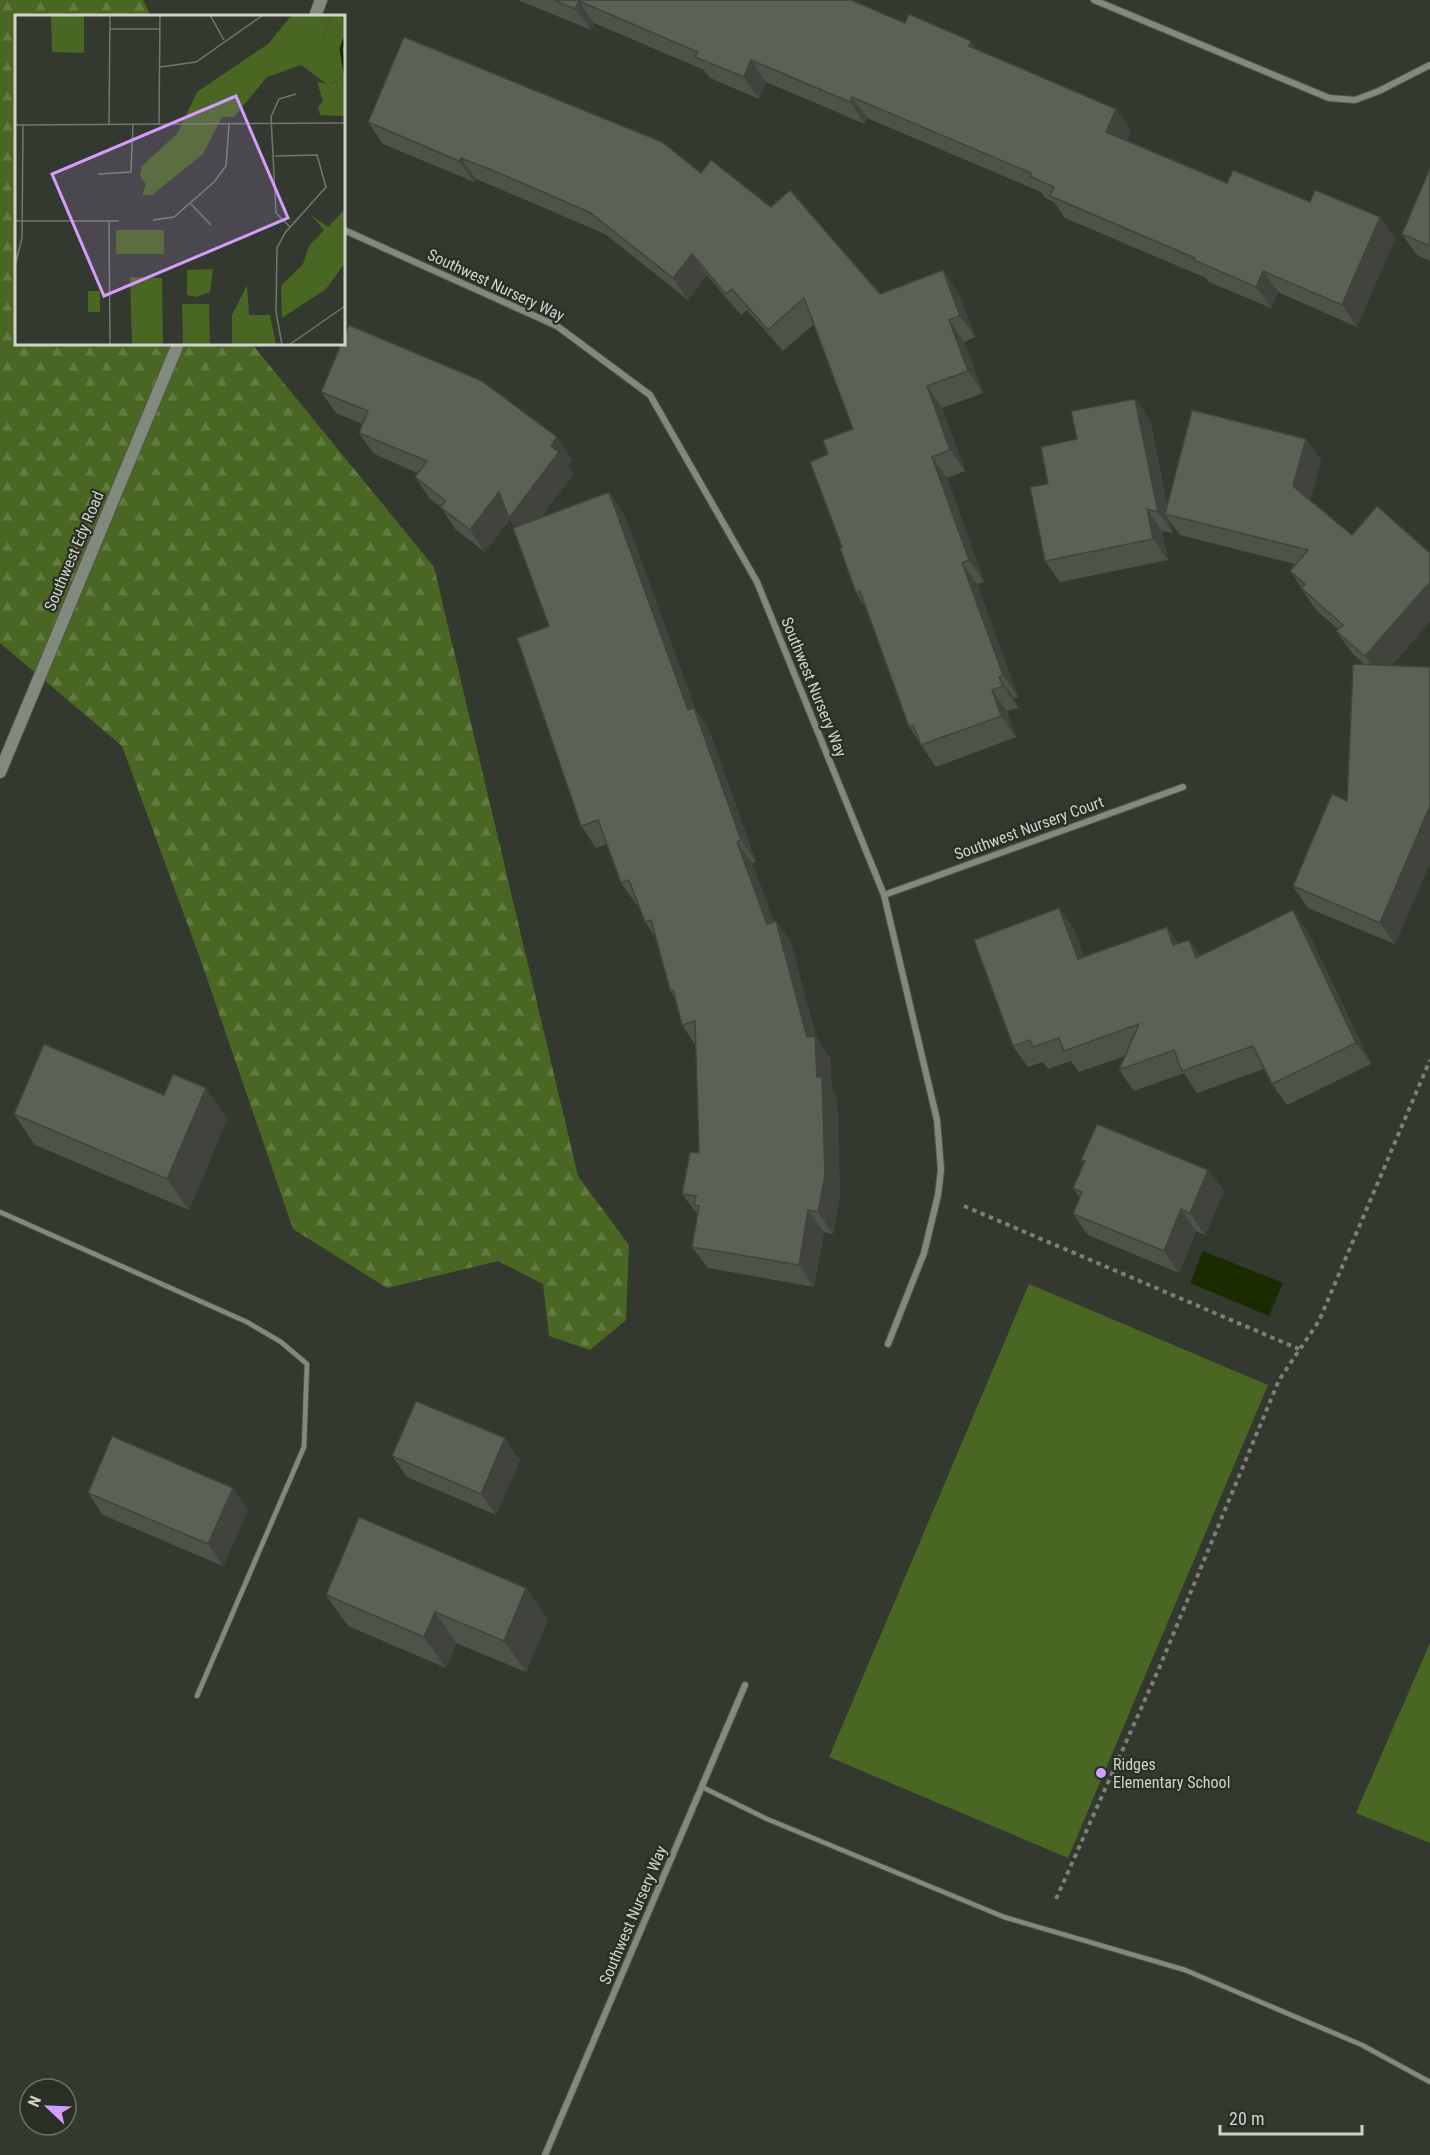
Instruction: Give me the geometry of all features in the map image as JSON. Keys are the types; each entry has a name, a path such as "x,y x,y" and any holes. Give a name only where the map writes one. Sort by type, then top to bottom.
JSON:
{"main road":[{"path":"315,15 321,0"},
{"name":"Southwest Edy Road","path":"0,772 178,345"}],"street":[{"path":"1094,0 1329,98 1355,100 1379,91 1430,65"},
{"name":"Southwest Nursery Way","path":"345,230 557,326 650,395 756,582 884,895 938,1120 941,1170 938,1195 924,1253 888,1344"},
{"name":"Southwest Nursery Court","path":"884,895 1183,787"},
{"name":"Southwest Nursery Way","path":"545,2155 745,1685"}],"lane":[{"path":"0,1212 247,1322 281,1342 307,1364 304,1447 197,1696"},
{"path":"702,1786 767,1819 1004,1917 1185,1970 1362,2045 1430,2082"}],"path":[{"path":"1056,1899 1160,1666 1279,1380 1319,1321 1430,1060"},
{"path":"938,1195 1299,1349"}],"green space":[{"path":"0,0 143,0 150,15 15,15 15,345 253,345 434,567 578,1176 629,1245 626,1320 590,1350 549,1336 543,1284 498,1261 387,1288 293,1229 200,958 122,746 0,643"},
{"path":"1029,1284 1268,1385 1068,1858 829,1757"},
{"path":"1430,1643 1430,1843 1356,1813"}],"shaded area":[{"path":"1203,1251 1283,1283 1269,1316 1190,1283"}],"building":[{"path":"554,0 851,0 905,23 909,14 971,41 969,46 1116,109 1106,132 1227,183 1233,170 1310,202 1315,190 1380,217 1342,305 1263,271 1256,287 1194,260 1195,258 1050,196 1054,187 1030,176 1031,173 852,97 850,102 751,60 744,77 695,57 698,52 579,1 575,9"},
{"path":"404,37 662,142 701,173 711,160 771,207 790,190 880,294 943,270 960,316 949,320 968,371 927,386 950,450 932,457 969,560 962,563 1003,675 999,677 1003,686 992,690 1001,716 921,745 913,725 909,727 860,591 856,593 840,548 842,547 810,462 828,454 823,440 853,429 804,298 768,330 732,289 726,294 692,254 673,278 589,212 499,173 461,158 459,161 368,122"},
{"path":"1430,168 1430,246 1402,234"},
{"path":"349,325 482,381 557,437 551,446 559,452 509,518 499,492 470,530 440,507 446,501 415,477 427,461 359,433 368,411 321,392 341,345 345,345 345,335"},
{"path":"1135,399 1158,512 1147,509 1153,539 1045,561 1030,487 1048,484 1041,447 1077,439 1071,411"},
{"path":"1192,410 1306,439 1293,486 1352,535 1377,506 1430,553 1430,582 1365,656 1336,631 1343,625 1301,588 1305,584 1290,571 1308,550 1165,514"},
{"path":"609,492 688,710 694,708 741,840 737,842 767,924 776,921 807,1037 815,1036 817,1077 822,1076 825,1175 818,1212 808,1210 799,1265 692,1247 699,1206 694,1205 696,1196 682,1194 690,1152 699,1153 695,1021 682,1025 651,920 645,922 629,880 621,883 598,820 581,826 517,638 549,626 513,528"},
{"path":"1353,664 1430,667 1430,806 1380,923 1293,886 1332,794 1347,801"},
{"path":"1059,908 1078,959 1167,927 1173,945 1189,940 1196,958 1293,910 1356,1043 1272,1084 1253,1046 1182,1071 1174,1050 1119,1070 1139,1024 1064,1051 1059,1038 1033,1047 1030,1040 1013,1046 974,940"},
{"path":"44,1044 164,1095 173,1074 206,1088 167,1179 14,1114"},
{"path":"1097,1124 1208,1170 1190,1213 1181,1209 1164,1251 1073,1214 1082,1192 1073,1188 1085,1161 1081,1160"},
{"path":"416,1401 505,1438 481,1494 392,1456"},
{"path":"112,1436 233,1488 208,1544 88,1493"},
{"path":"359,1517 526,1588 504,1641 435,1612 424,1637 326,1595"}],"place":[{"name":"Ridges Elementary School","path":"1101,1773"}]}
